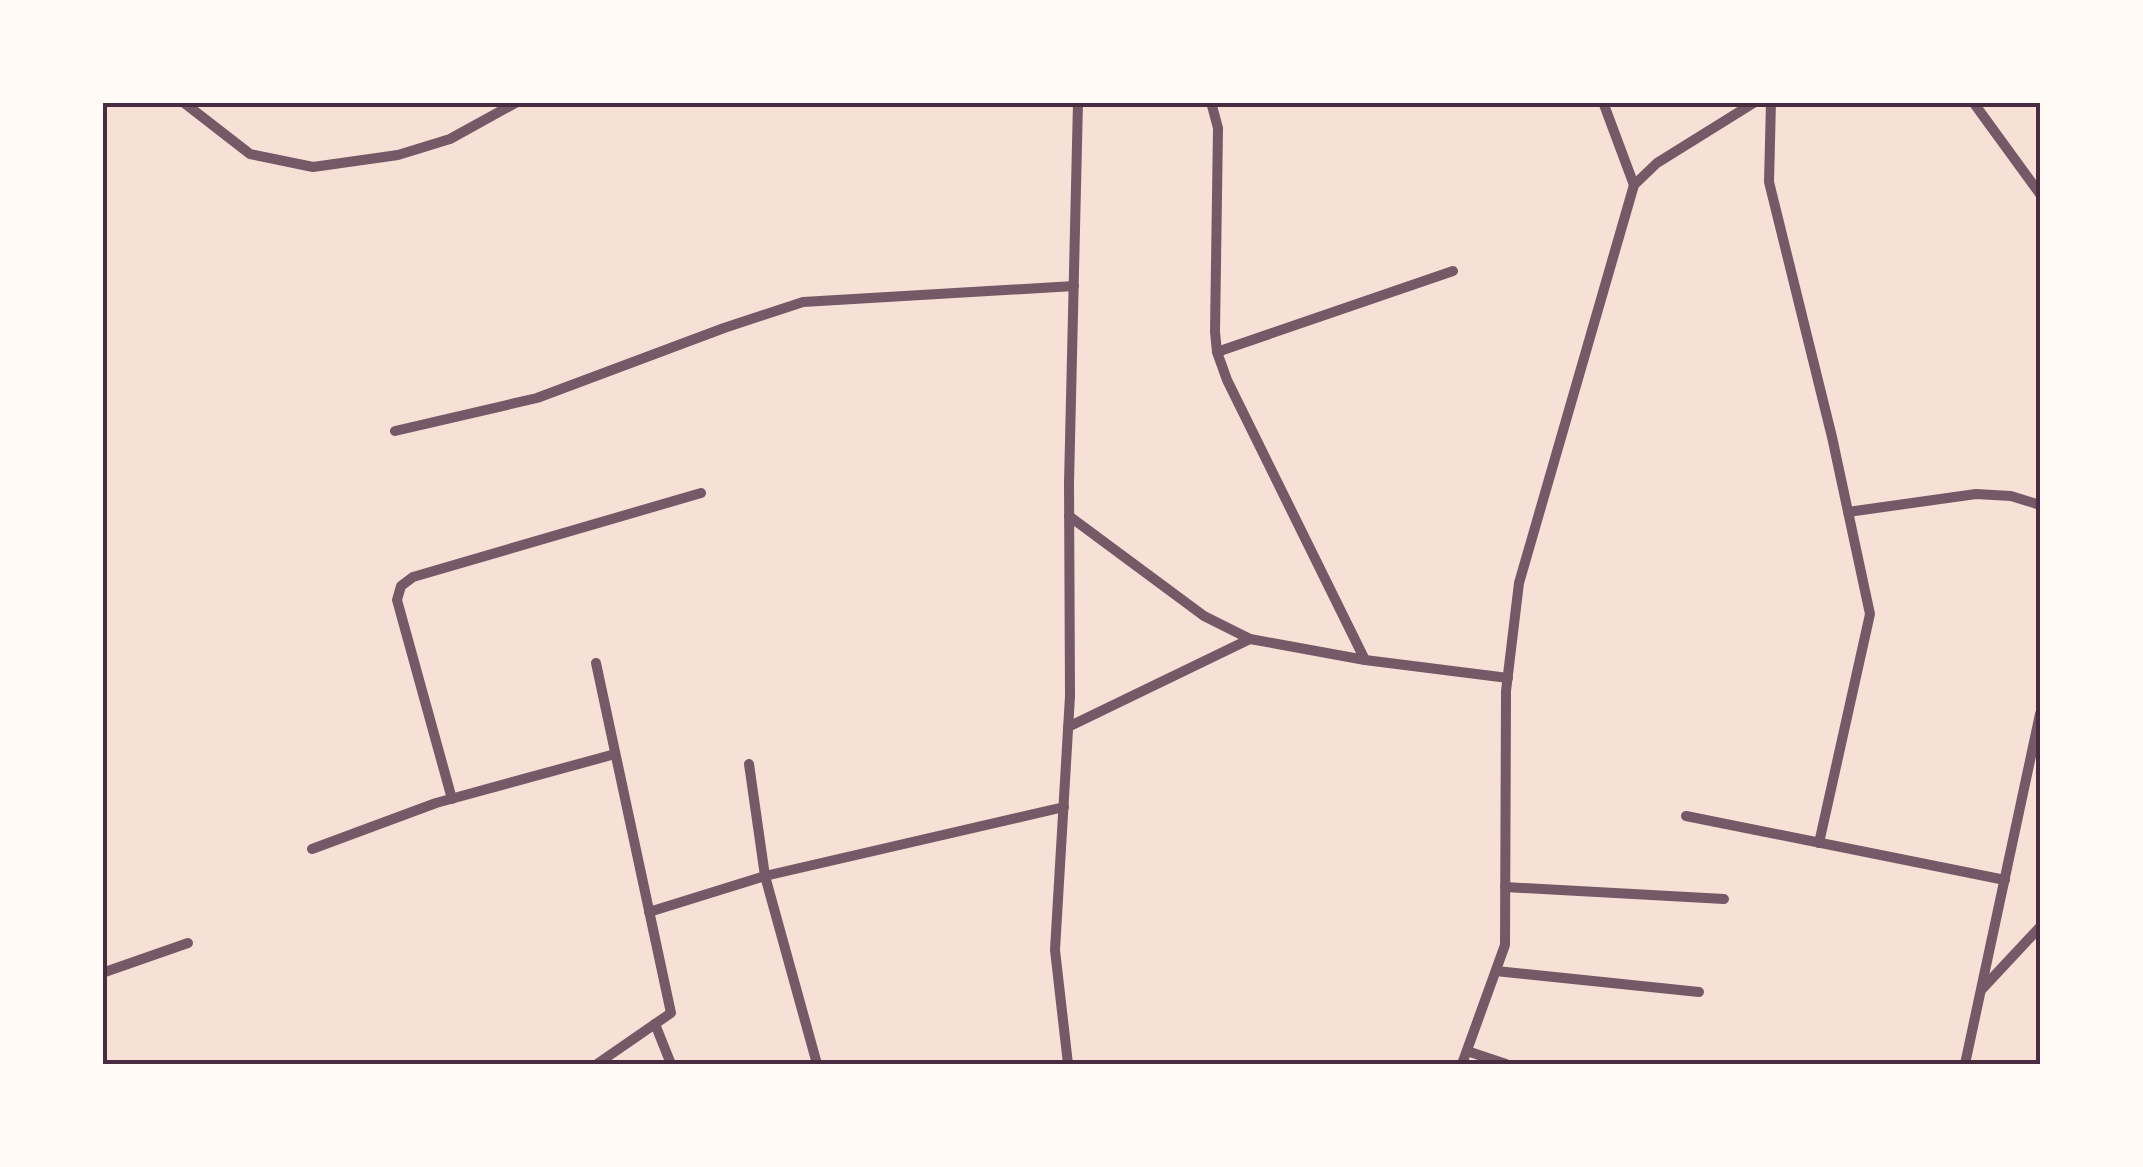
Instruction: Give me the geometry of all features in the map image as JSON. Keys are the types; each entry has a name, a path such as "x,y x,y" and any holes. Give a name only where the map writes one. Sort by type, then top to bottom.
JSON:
{"street":[{"path":"183,102 250,154 313,166 398,155 450,139 517,102"},
{"path":"1068,1064 1055,950 1068,727 1078,102"},
{"path":"1211,102 1218,128 1217,352 1227,380 1366,660"},
{"path":"1602,102 1634,186"},
{"path":"1462,1064 1505,945 1508,678 1519,582 1634,186 1657,162 1755,102"},
{"path":"1771,102 1769,182 1870,614 1819,843"},
{"path":"1972,102 2040,194"},
{"path":"1217,352 1453,271"},
{"path":"396,430 537,398 803,302 1074,286"},
{"path":"452,799 397,600 401,586 413,576 701,493"},
{"path":"1848,512 1976,494 2011,496 2040,505"},
{"path":"1069,516 1204,616 1250,639 1366,660 1508,678"},
{"path":"1068,727 1250,639"},
{"path":"596,663 671,1013 597,1064"},
{"path":"1965,1064 2040,714"},
{"path":"312,849 452,799 615,754"},
{"path":"749,764 766,876 817,1064"},
{"path":"649,912 766,876 1064,807"},
{"path":"1686,816 2005,880"},
{"path":"1506,887 1724,899"},
{"path":"1982,989 2040,928"},
{"path":"102,973 188,943"},
{"path":"1496,971 1698,992"},
{"path":"656,1024 671,1064"},
{"path":"1467,1051 1506,1064"}]}
